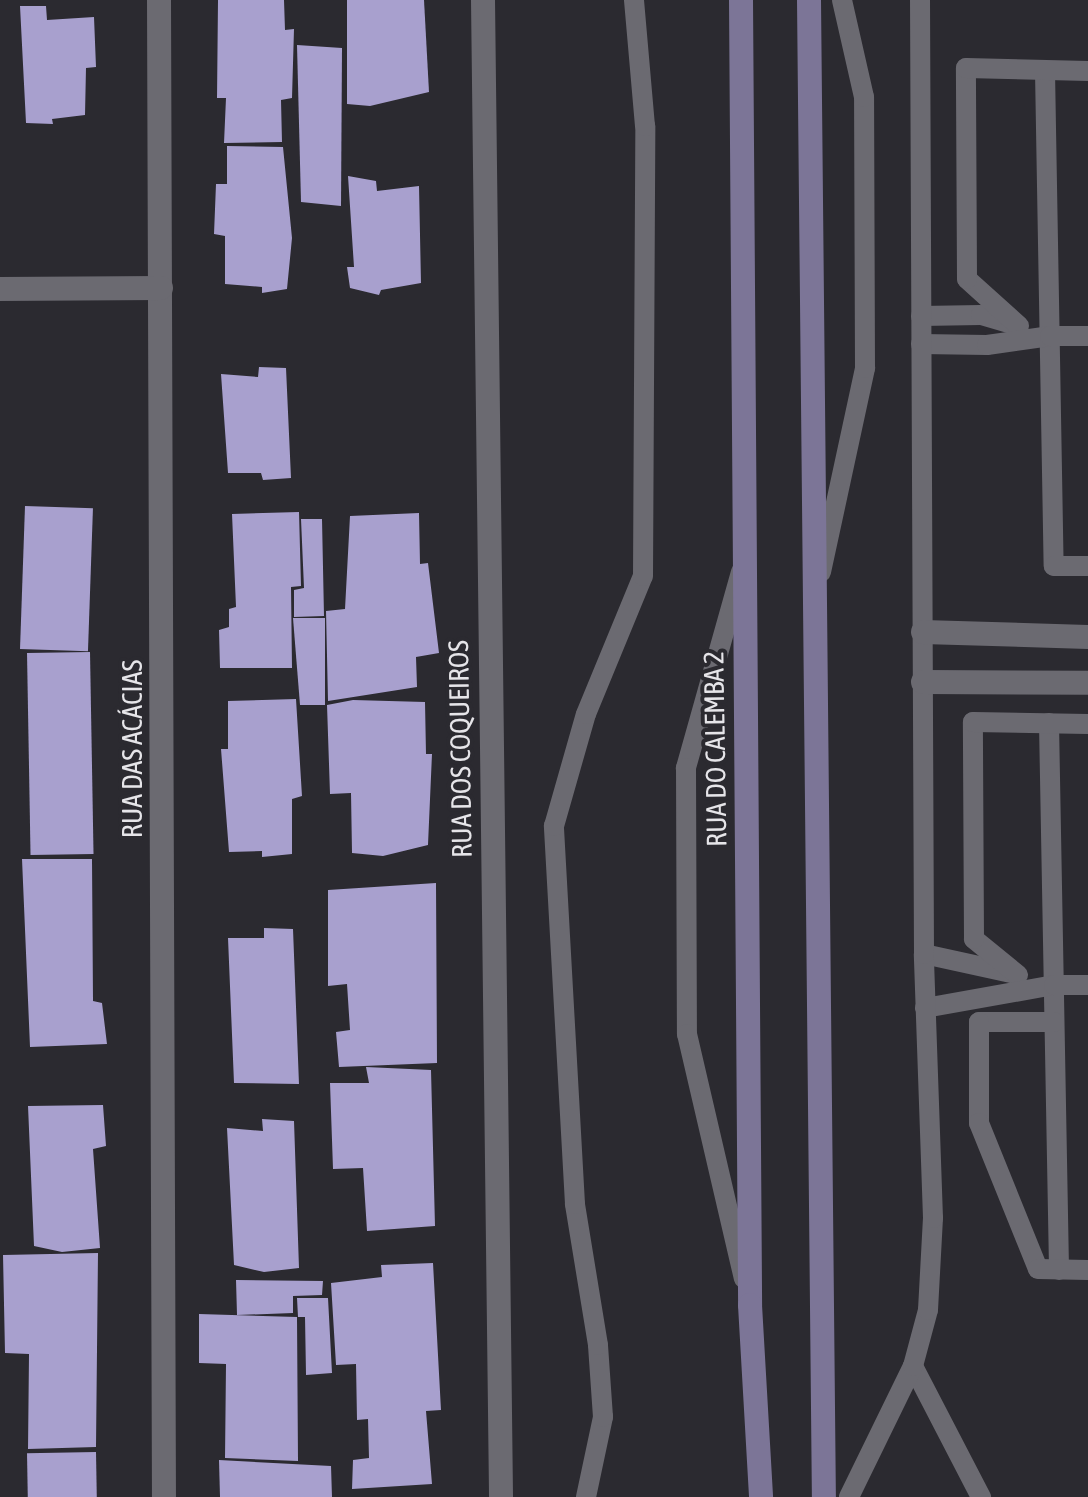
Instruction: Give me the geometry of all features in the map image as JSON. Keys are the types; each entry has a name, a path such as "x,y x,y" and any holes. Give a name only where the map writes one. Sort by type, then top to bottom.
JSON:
{"main road":[{"name":"RUA DO CALEMBA 2","path":"741,0 750,1305 761,1497"},
{"path":"809,0 824,1497"}],"street":[{"name":"RUA DAS ACÁCIAS","path":"159,0 164,1497"},
{"name":"RUA DOS COQUEIROS","path":"483,0 501,1497"},
{"path":"0,289 161,288"},
{"path":"923,632 1088,637"},
{"path":"923,682 1088,683"}],"lane":[{"path":"586,1497 603,1417 598,1345 575,1204 554,826 586,714 643,576 645,126 634,0"},
{"path":"814,607 865,368 864,97 842,0"},
{"path":"849,1497 913,1366 928,1310 933,1218 924,954 920,0"},
{"path":"1019,326 967,279 966,68 1088,71"},
{"path":"1045,71 1054,566 1088,566"},
{"path":"921,316 981,315 1050,336"},
{"path":"921,344 987,345 1050,336 1088,336"},
{"path":"743,564 686,768 687,1034 750,1305"},
{"path":"1018,975 974,939 973,722 1088,724"},
{"path":"1049,723 1059,1270"},
{"path":"924,954 1054,985"},
{"path":"925,1008 1054,985 1088,985"},
{"path":"1054,1022 979,1022 979,1123 1038,1269 1088,1270"},
{"path":"913,1366 981,1497"}],"building":[{"path":"218,0 284,0 285,30 294,29 292,98 281,100 282,142 224,143 226,98 217,98"},
{"path":"347,0 424,0 429,92 370,106 347,104"},
{"path":"20,6 46,6 47,20 94,17 96,67 86,68 85,115 52,119 53,124 26,123"},
{"path":"297,45 342,48 341,206 301,202"},
{"path":"227,146 283,147 292,238 287,289 262,293 262,287 225,284 225,236 214,234 216,184 227,184"},
{"path":"348,176 376,181 377,191 419,186 421,283 381,290 379,295 350,288 347,267 354,267"},
{"path":"259,367 286,368 291,478 263,480 261,473 228,473 221,374 258,377"},
{"path":"25,506 93,508 88,651 20,649"},
{"path":"299,512 301,586 291,587 292,668 220,668 219,630 229,627 229,609 236,607 232,514"},
{"path":"419,513 420,564 428,563 439,653 416,657 417,687 328,701 326,611 345,609 350,516"},
{"path":"301,519 322,519 324,616 294,617 294,590 304,588"},
{"path":"293,618 325,618 325,705 300,705"},
{"path":"90,652 94,854 31,855 27,653"},
{"path":"296,699 302,796 292,799 292,854 262,857 262,851 229,852 221,749 228,749 228,701"},
{"path":"353,700 425,702 426,754 432,754 428,845 383,856 352,853 351,793 330,794 327,705"},
{"path":"22,859 92,859 93,1001 102,1003 107,1044 30,1047"},
{"path":"436,883 437,1063 339,1067 336,1032 350,1030 347,984 328,986 328,890"},
{"path":"264,928 293,929 299,1084 234,1083 228,938 264,938"},
{"path":"366,1067 431,1070 435,1226 367,1231 363,1168 333,1169 330,1083 369,1083"},
{"path":"103,1105 106,1146 93,1149 100,1248 62,1252 34,1246 28,1106"},
{"path":"262,1119 294,1121 299,1268 264,1272 234,1265 227,1128 263,1131"},
{"path":"98,1253 96,1447 28,1449 29,1354 5,1353 3,1255"},
{"path":"433,1263 441,1410 426,1411 432,1484 352,1489 353,1460 369,1458 368,1419 357,1420 356,1364 336,1365 331,1283 382,1277 381,1265"},
{"path":"236,1280 323,1281 322,1295 293,1296 293,1313 237,1315"},
{"path":"297,1298 328,1298 332,1373 306,1375 305,1317 298,1317"},
{"path":"199,1314 297,1317 298,1461 225,1458 226,1364 199,1363"},
{"path":"96,1452 97,1497 28,1497 27,1453"},
{"path":"219,1460 331,1466 332,1497 220,1497"}]}
